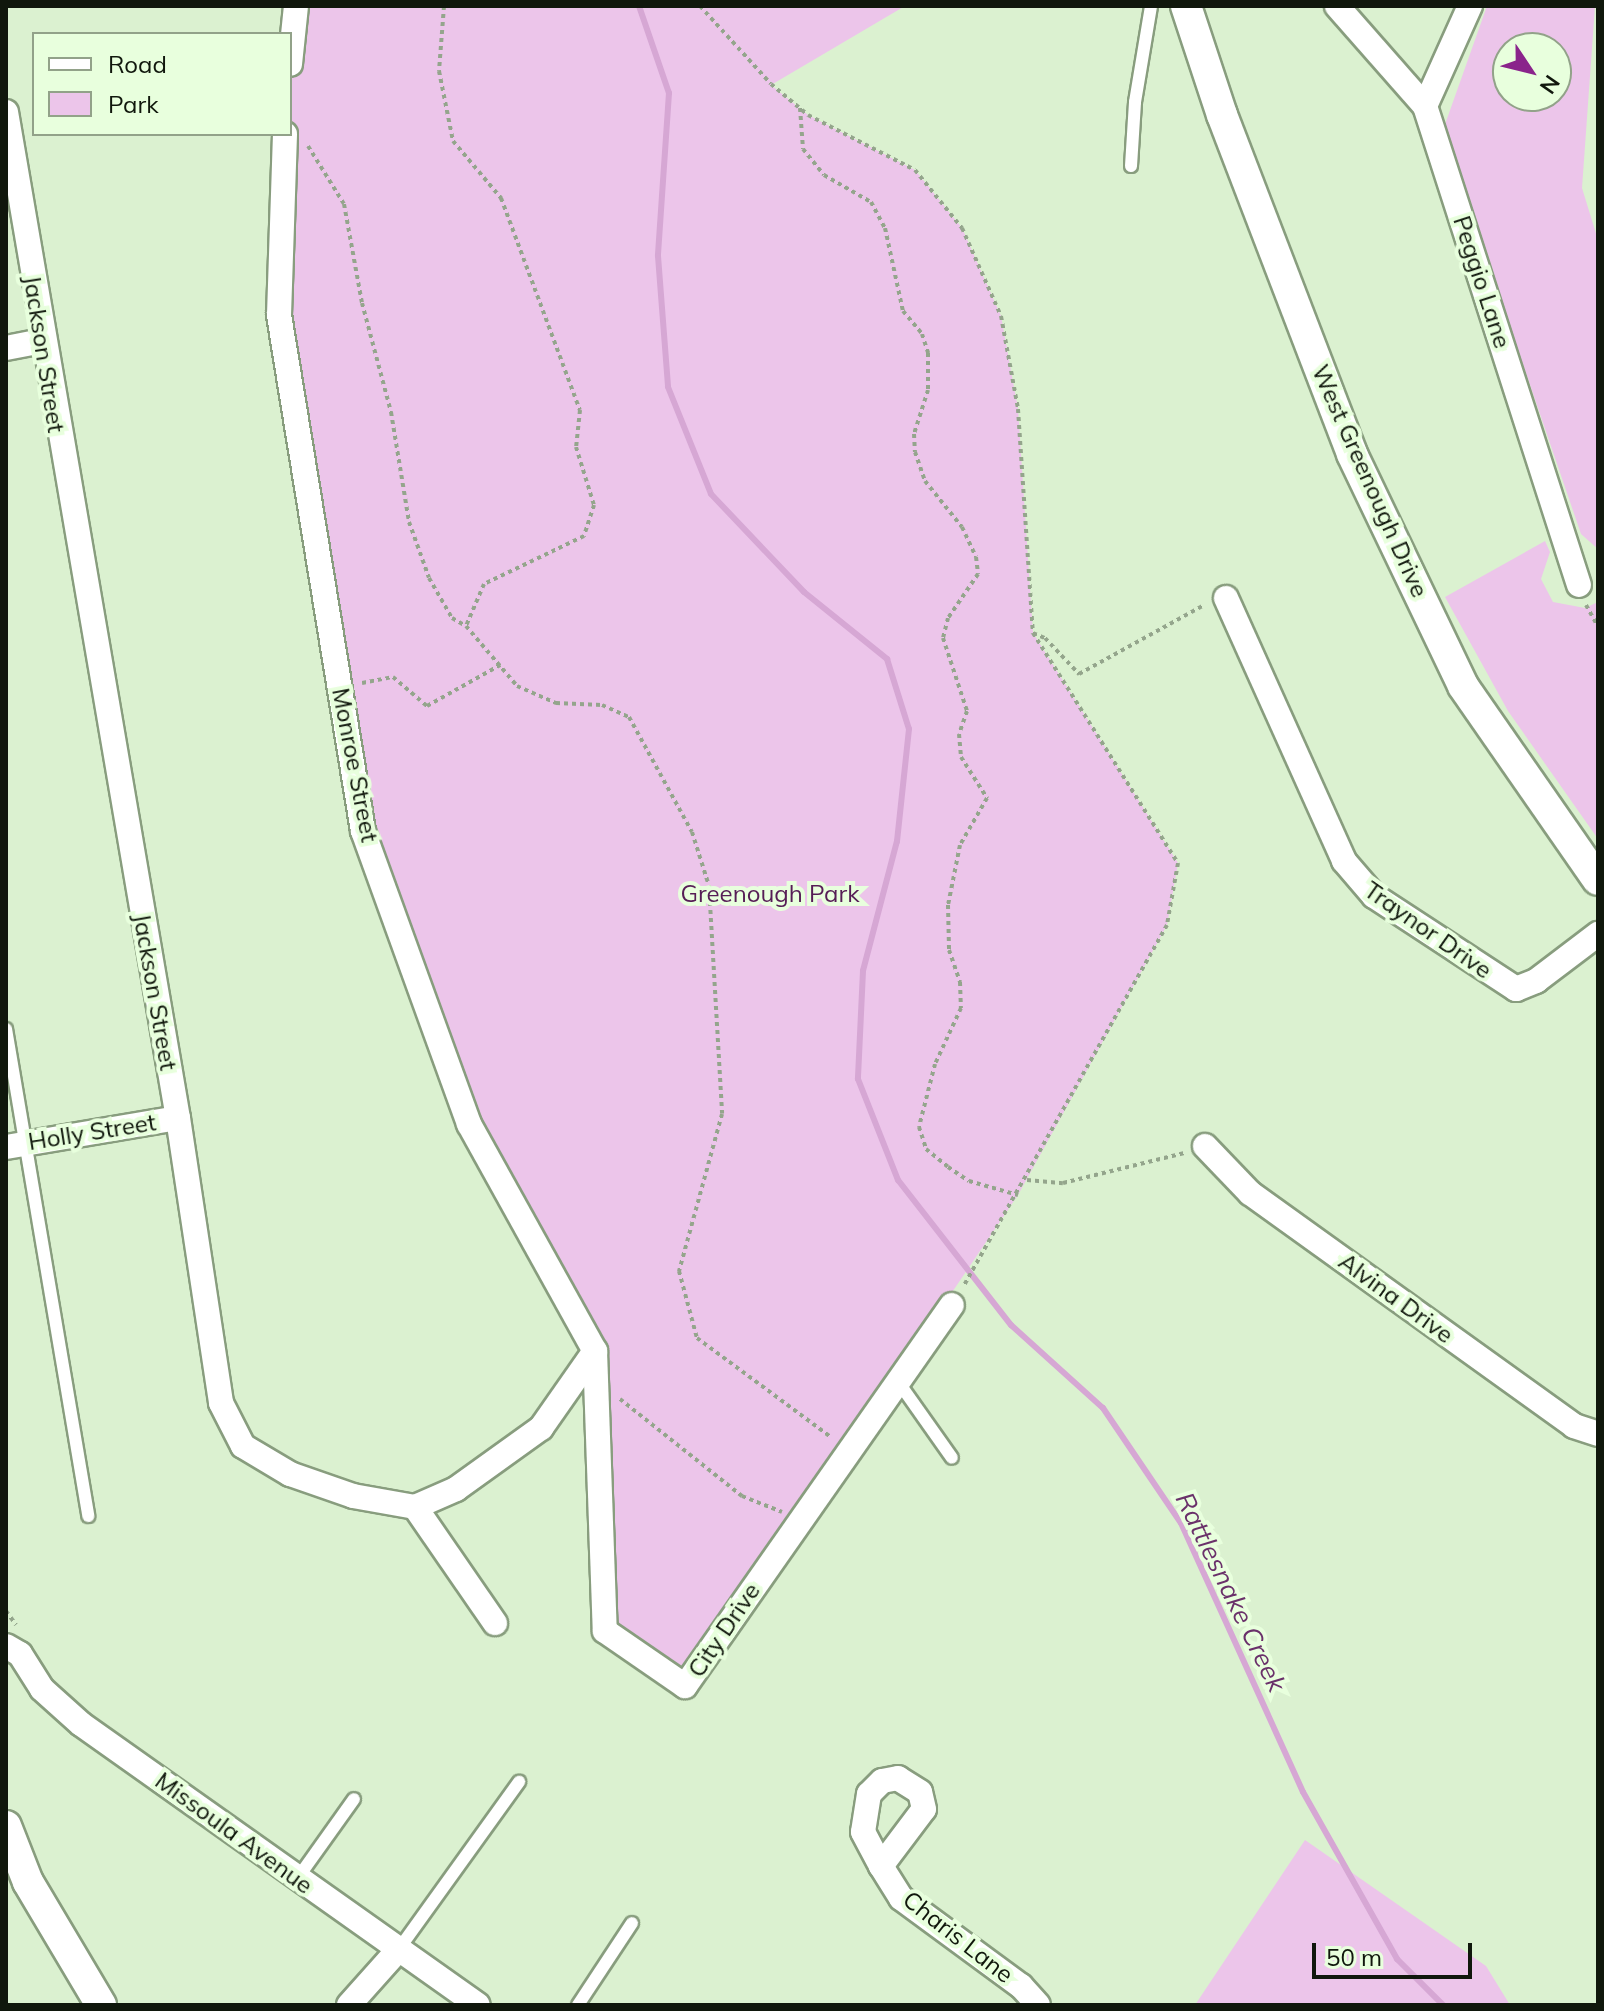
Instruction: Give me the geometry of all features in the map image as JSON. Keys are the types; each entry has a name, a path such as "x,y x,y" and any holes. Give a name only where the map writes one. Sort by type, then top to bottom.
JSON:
{"street":[{"path":"292,45 296,6"},
{"name":"West Greenough Drive","path":"1186,6 1222,115 1358,468 1463,686 1598,880"},
{"name":"Peggio Lane","path":"1337,6 1425,106 1583,595"},
{"path":"1425,106 1470,6"},
{"name":"Jackson Street","path":"6,112 41,341 178,1118 221,1403 243,1446 315,1483 415,1507"},
{"name":"Monroe Street","path":"295,138 279,315 363,831 469,1124 595,1351"},
{"path":"6,348 41,341"},
{"name":"Traynor Drive","path":"1226,598 1344,861 1374,896 1516,989 1536,981 1598,934"},
{"name":"Holly Street","path":"16,1145 178,1118"},
{"name":"Alvina Drive","path":"1205,1146 1250,1193 1574,1426 1598,1434"},
{"name":"City Drive","path":"595,1351 605,1631 685,1686 952,1305"},
{"path":"495,1623 415,1507 456,1489 510,1455 541,1428 595,1351"},
{"name":"Missoula Avenue","path":"6,1646 20,1654 42,1689 81,1724 478,2005"},
{"path":"6,1826 28,1882 101,2005"},
{"name":"Charis Lane","path":"881,1866 901,1898 1021,1986 1038,2005"},
{"path":"349,2005 399,1949"}],"lane":[{"path":"1131,166 1151,6"},
{"path":"6,1029 16,1145 88,1516"},
{"path":"897,1380 952,1458"},
{"path":"399,1949 519,1782"},
{"path":"297,1879 354,1799"},
{"path":"578,2005 632,1923"}],"path":[{"path":"444,6 439,71 453,141 501,198 580,410 576,447 594,505 584,536 484,584 466,626"},
{"path":"700,6 741,55 800,108 915,170 962,228 1001,316 1018,409 1033,633 1178,863 1167,925 995,1237 952,1305"},
{"path":"800,108 803,149 824,175 871,202 885,228 903,311 922,334 928,353 928,390 914,434 915,452 925,481 962,527 976,557 978,574 948,618 943,638 967,711 959,734 961,757 987,798 960,845 948,905 949,950 960,982 961,1008 935,1064 919,1127 926,1149 948,1167 969,1181 1018,1195"},
{"path":"295,138 344,204 362,303 391,412 409,522 429,578 452,618 466,626 517,686 556,703 602,705 629,717 692,832 709,886 722,1114 679,1271 697,1338 746,1379 849,1448"},
{"path":"1583,595 1598,627"},
{"path":"1033,633 1045,638 1079,674 1190,609 1226,598"},
{"path":"340,687 393,677 427,706 500,665"},
{"path":"1027,1180 1063,1183 1205,1146"},
{"path":"596,1380 742,1496 774,1512 803,1515"}],"green space":[{"name":"Greenough Park","path":"296,6 905,6 771,85 808,115 915,170 962,228 1001,316 1018,409 1033,633 1178,863 1167,925 1018,1195 685,1686 605,1631 595,1351 469,1124 363,831 279,315 289,136 292,136"},
{"path":"1487,6 1595,6 1582,188 1598,240 1598,549 1581,534 1443,130"},
{"path":"1545,541 1550,552 1541,579 1553,602 1585,608 1598,602 1598,839 1508,711 1445,597"},
{"path":"1305,1840 1486,1966 1510,2005 1195,2005"}],"waterway":[{"name":"Rattlesnake Creek","path":"639,6 669,93 658,256 668,387 711,494 804,592 887,659 909,729 897,841 863,971 858,1079 898,1180 1011,1325 1103,1408 1181,1523 1303,1792 1397,1959 1443,2005"}]}
